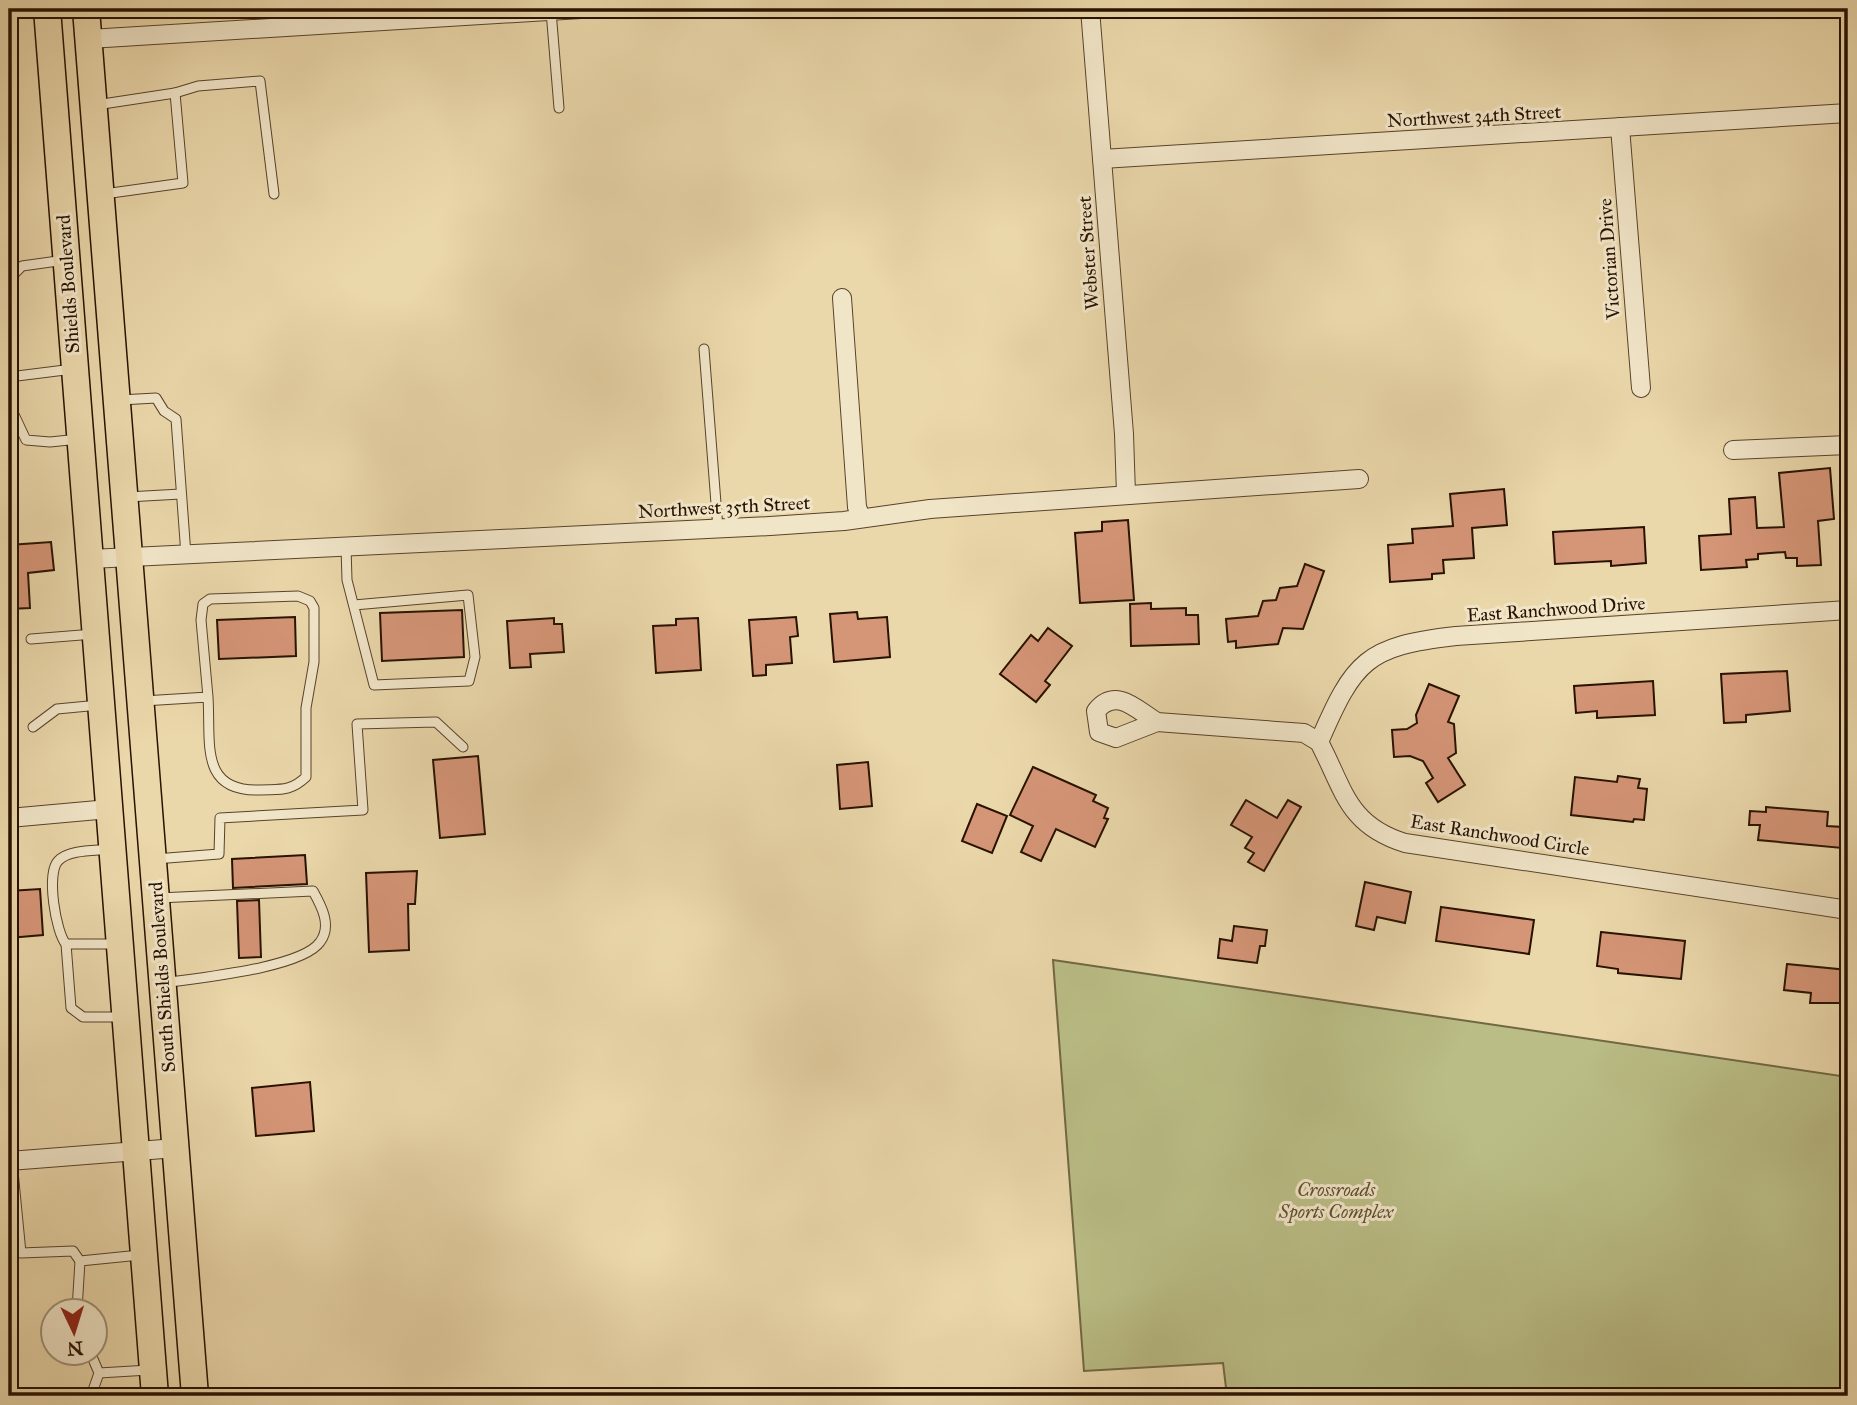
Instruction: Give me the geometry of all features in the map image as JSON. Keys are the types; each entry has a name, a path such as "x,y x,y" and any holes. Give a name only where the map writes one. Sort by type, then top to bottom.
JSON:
{"main road":[{"name":"Shields Boulevard","path":"47,9 90,559"},
{"name":"Shields Boulevard","path":"86,9 130,557"},
{"name":"South Shields Boulevard","path":"130,557 195,1396"},
{"name":"South Shields Boulevard","path":"90,559 154,1383"}],"street":[{"path":"89,39 324,17 581,9"},
{"name":"Webster Street","path":"1090,9 1124,434 1125,494"},
{"name":"Northwest 34th Street","path":"1102,159 1848,113"},
{"name":"Victorian Drive","path":"1620,127 1640,388"},
{"path":"842,298 857,507 862,518"},
{"path":"1733,450 1848,445"},
{"name":"Northwest 35th Street","path":"90,559 718,528 1125,494 1359,480"},
{"name":"East Ranchwood Drive","path":"1319,741 1340,693 1362,664 1398,645 1456,636 1848,610"},
{"path":"1157,722 1304,733 1319,741"},
{"name":"East Ranchwood Circle","path":"1319,741 1351,809 1362,821 1389,838 1445,850 1848,910"},
{"path":"9,818 110,809"},
{"path":"10,1161 176,1148"}],"lane":[{"path":"551,11 559,108"},
{"path":"94,105 175,93 198,86 260,81 274,194"},
{"path":"101,194 183,183 175,93"},
{"path":"9,279 22,265 66,260"},
{"path":"704,349 718,528"},
{"path":"9,377 75,369"},
{"path":"9,385 10,406 26,440 50,442 80,438"},
{"path":"117,400 156,398 164,411 176,419 186,555"},
{"path":"125,498 181,494"},
{"path":"346,547 347,580 374,685 469,681 475,657 468,595 354,605"},
{"path":"298,597 310,601 314,608 314,662 306,708 306,777 294,788 239,790 222,783 213,767 208,697 201,620 203,604 210,599 235,598 298,597"},
{"path":"31,639 96,634"},
{"path":"141,702 208,697"},
{"path":"33,727 57,709 101,705"},
{"path":"153,859 219,854 220,818 363,810 357,724 436,722 463,747"},
{"path":"113,849 71,854 58,861 52,873 58,935 66,944 71,1008 83,1017 125,1017"},
{"path":"156,898 313,891 323,909 326,929 319,944 293,961 163,983"},
{"path":"66,944 120,944"},
{"path":"10,1161 20,1253 73,1251 80,1261 78,1296"},
{"path":"80,1261 144,1254"},
{"path":"91,1396 99,1373 96,1366"},
{"path":"99,1373 154,1383"}],"green space":[{"name":"Crossroads Sports Complex","path":"1053,960 1848,1077 1848,1396 1227,1396 1223,1363 1084,1371"}],"building":[{"path":"1830,468 1834,519 1818,521 1821,565 1797,566 1797,558 1786,558 1785,552 1758,554 1758,559 1746,560 1747,567 1701,570 1699,536 1731,534 1729,499 1755,497 1757,528 1784,527 1779,473"},
{"path":"1504,489 1507,525 1472,528 1474,558 1443,560 1444,573 1432,574 1432,579 1390,582 1388,545 1413,543 1412,529 1453,526 1450,494"},
{"path":"1128,520 1134,600 1080,603 1075,533 1102,531 1102,522"},
{"path":"1644,527 1646,563 1611,566 1611,561 1555,564 1553,532"},
{"path":"51,542 54,570 28,573 30,608 9,609 9,545"},
{"path":"1305,564 1324,571 1303,629 1283,628 1278,644 1236,648 1236,641 1228,642 1226,619 1258,616 1263,601 1276,600 1280,588 1297,586"},
{"path":"1151,603 1151,609 1186,608 1186,615 1198,615 1199,644 1131,646 1130,604"},
{"path":"462,610 464,657 382,661 380,613"},
{"path":"857,612 858,619 887,617 890,657 834,662 830,614"},
{"path":"295,617 296,656 219,659 217,620"},
{"path":"796,617 798,636 790,637 792,663 766,665 766,675 753,676 749,620"},
{"path":"554,618 554,624 562,624 564,652 530,654 531,667 510,668 507,621"},
{"path":"698,618 701,670 656,673 653,626 676,625 676,619"},
{"path":"1048,628 1072,646 1045,681 1050,685 1036,702 1000,674 1031,635 1038,641"},
{"path":"1787,671 1790,711 1746,715 1746,722 1724,723 1721,674"},
{"path":"1653,681 1655,715 1597,718 1597,711 1576,713 1574,686"},
{"path":"1429,684 1459,696 1448,722 1454,724 1456,753 1448,758 1465,785 1438,802 1426,783 1433,778 1423,761 1410,756 1394,757 1392,730 1407,729 1417,723 1416,715"},
{"path":"478,756 485,834 440,838 433,760"},
{"path":"868,762 872,806 840,809 837,765"},
{"path":"1033,767 1096,795 1093,801 1108,808 1104,818 1108,819 1095,847 1056,829 1041,861 1021,852 1033,826 1010,815"},
{"path":"1618,776 1640,779 1638,788 1647,789 1644,820 1634,819 1633,822 1571,815 1575,777 1617,782"},
{"path":"1246,800 1277,818 1288,800 1301,807 1264,871 1248,862 1254,853 1245,848 1252,837 1231,825"},
{"path":"977,804 1007,816 992,853 962,841"},
{"path":"1766,807 1828,812 1827,826 1843,827 1842,848 1758,840 1760,825 1749,825 1750,811 1766,812"},
{"path":"305,855 307,884 233,888 232,859"},
{"path":"417,871 415,904 408,904 409,950 369,952 366,873"},
{"path":"1365,882 1411,892 1405,923 1377,917 1374,930 1356,926"},
{"path":"40,889 43,935 9,938 9,891"},
{"path":"259,900 261,957 239,958 237,901"},
{"path":"1441,907 1534,920 1529,954 1436,941"},
{"path":"1234,926 1267,930 1265,946 1260,946 1257,963 1218,958 1220,939 1232,941"},
{"path":"1601,932 1685,941 1681,979 1618,973 1618,969 1597,966"},
{"path":"1787,964 1848,970 1848,1003 1810,1003 1811,993 1784,990"},
{"path":"310,1082 314,1131 256,1136 252,1088"}]}
